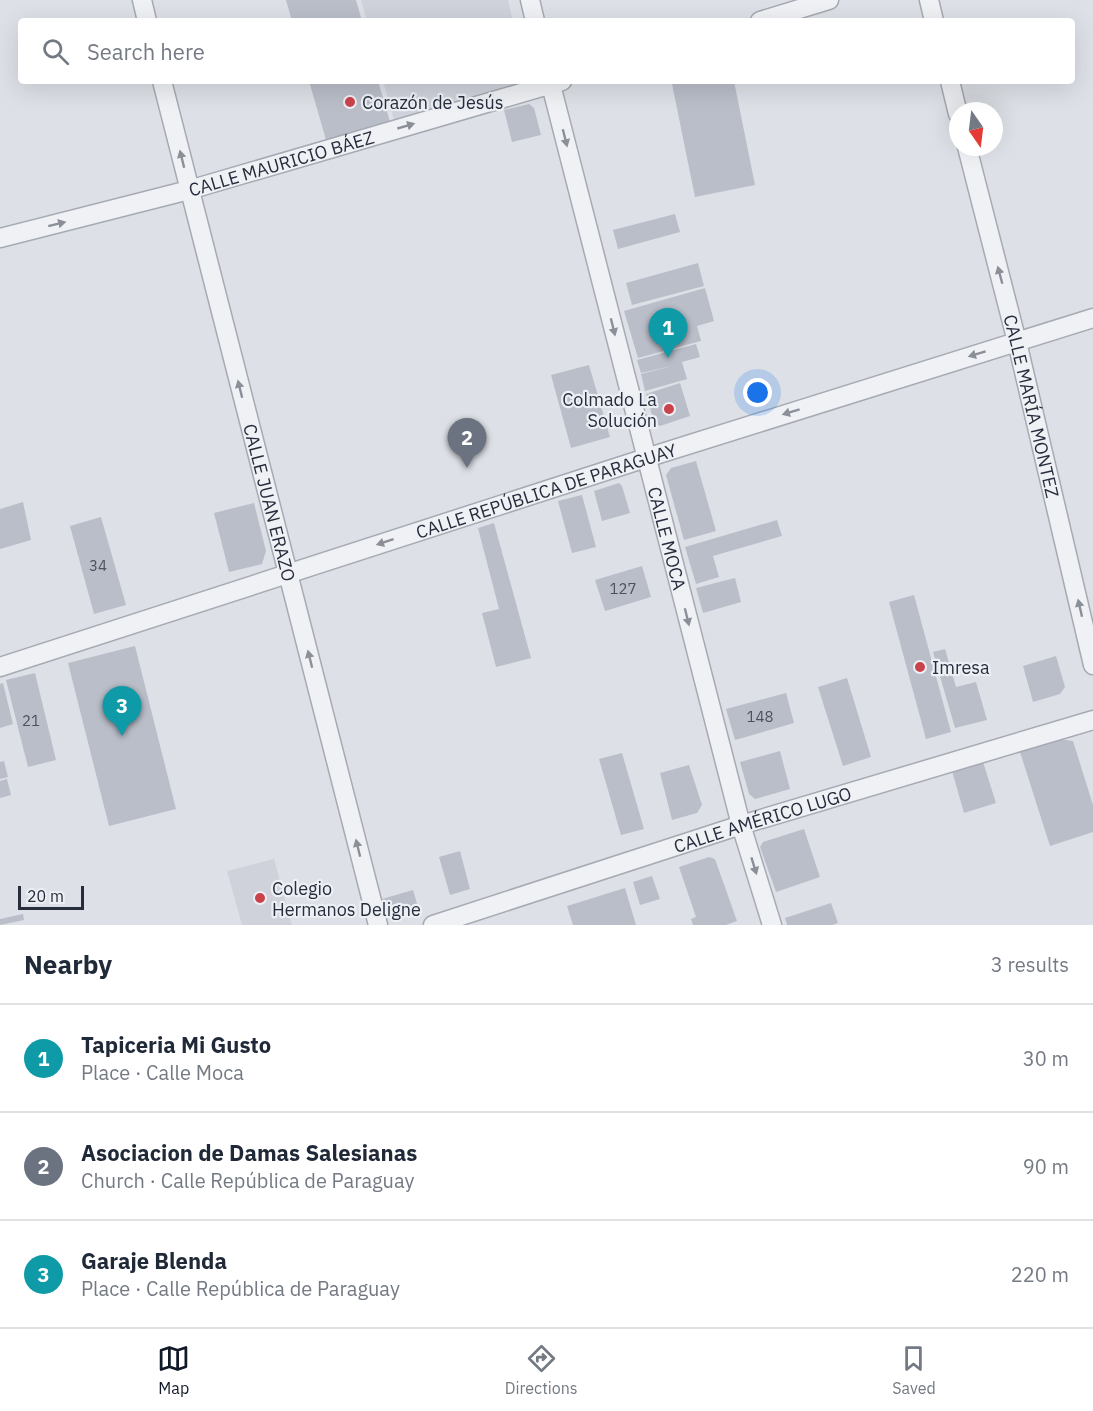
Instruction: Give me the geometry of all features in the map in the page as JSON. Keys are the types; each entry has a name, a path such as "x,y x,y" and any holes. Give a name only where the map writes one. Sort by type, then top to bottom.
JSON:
{"street":[{"path":"142,0 146,18"},
{"path":"530,0 534,18"},
{"path":"770,18 829,0"},
{"path":"928,0 933,18"},
{"name":"CALLE JUAN ERAZO","path":"163,84 378,925"},
{"name":"CALLE MAURICIO BÁEZ","path":"0,238 189,190 547,84"},
{"name":"CALLE MOCA","path":"554,84 646,458 741,825 772,925"},
{"path":"951,84 955,102"},
{"name":"CALLE MARÍA MONTEZ","path":"969,156 1017,342 1093,665"},
{"name":"CALLE REPÚBLICA DE PARAGUAY","path":"0,667 646,458 1093,318"},
{"name":"CALLE AMÉRICO LUGO","path":"433,925 741,825 1093,720"}],"shaded area":[{"path":"361,0 508,0 512,18 366,18"},
{"path":"384,84 531,84 394,120"},
{"name":"Colegio Hermanos Deligne","path":"274,859 292,925 242,925 227,871"}],"building":[{"path":"286,0 356,0 361,18 291,18"},
{"name":"Corazón de Jesús","path":"310,84 379,84 390,122 326,140"},
{"path":"672,84 735,84 755,185 695,197"},
{"path":"529,104 534,108 541,135 512,142 504,110"},
{"path":"675,214 680,232 618,249 613,230"},
{"path":"698,263 704,286 632,305 626,283"},
{"path":"705,288 714,321 697,326 701,341 638,358 624,311"},
{"path":"696,344 700,357 682,362 687,379 645,391 641,374 672,366 641,373 637,360"},
{"path":"589,365 610,437 571,448 551,375"},
{"name":"Colmado La Solución","path":"680,383 690,416 660,426 654,422 646,394"},
{"path":"696,461 716,531 684,540 666,475 671,468"},
{"path":"619,483 630,513 602,521 594,491"},
{"path":"582,495 596,547 572,553 558,501"},
{"path":"23,502 31,540 0,549 0,509"},
{"path":"254,503 266,551 262,564 229,572 214,513"},
{"path":"101,517 126,605 94,614 70,526"},
{"path":"777,520 782,536 713,556 719,577 696,584 685,547"},
{"path":"494,523 531,658 496,667 482,613 499,609 478,528"},
{"path":"642,566 651,597 605,611 595,580"},
{"path":"735,578 741,602 703,613 696,588"},
{"name":"Imresa","path":"914,595 951,732 926,739 889,602"},
{"path":"135,646 176,809 109,826 68,663"},
{"path":"945,649 956,687 976,682 987,720 955,728 933,652"},
{"path":"1056,656 1065,687 1060,694 1033,702 1023,666"},
{"path":"35,673 56,760 28,767 6,680"},
{"path":"847,678 871,757 843,766 818,687"},
{"path":"3,683 13,724 0,728 0,684"},
{"path":"786,693 794,723 735,740 726,709"},
{"path":"1060,739 1073,741 1093,805 1093,832 1050,846 1020,752"},
{"path":"780,751 790,789 755,799 749,794 740,762"},
{"path":"622,753 644,829 621,835 599,759"},
{"path":"4,761 8,777 0,779 0,762"},
{"path":"983,762 996,803 964,813 952,771"},
{"path":"689,765 702,805 697,813 672,820 660,773"},
{"path":"7,779 11,795 0,798 0,781"},
{"path":"804,829 820,877 776,892 760,847 763,842"},
{"path":"460,851 470,889 450,895 439,857"},
{"path":"709,857 715,859 737,921 726,925 693,925 691,919 696,917 679,867"},
{"path":"652,876 660,899 640,905 633,882"},
{"path":"625,888 636,925 573,925 567,906"},
{"path":"413,890 418,907 391,915 385,911 382,899"},
{"path":"831,903 838,923 787,925 785,918"},
{"path":"23,914 24,920 0,925 0,919"}],"place":[{"name":"Corazón de Jesús","path":"350,102"},
{"name":"Tapiceria Mi Gusto","path":"668,358"},
{"name":"Colmado La Solución","path":"669,409"},
{"name":"Asociacion de Damas Salesianas","path":"467,468"},
{"name":"Imresa","path":"920,667"},
{"name":"Garaje Blenda","path":"122,736"},
{"name":"Colegio Hermanos Deligne","path":"260,898"}]}
